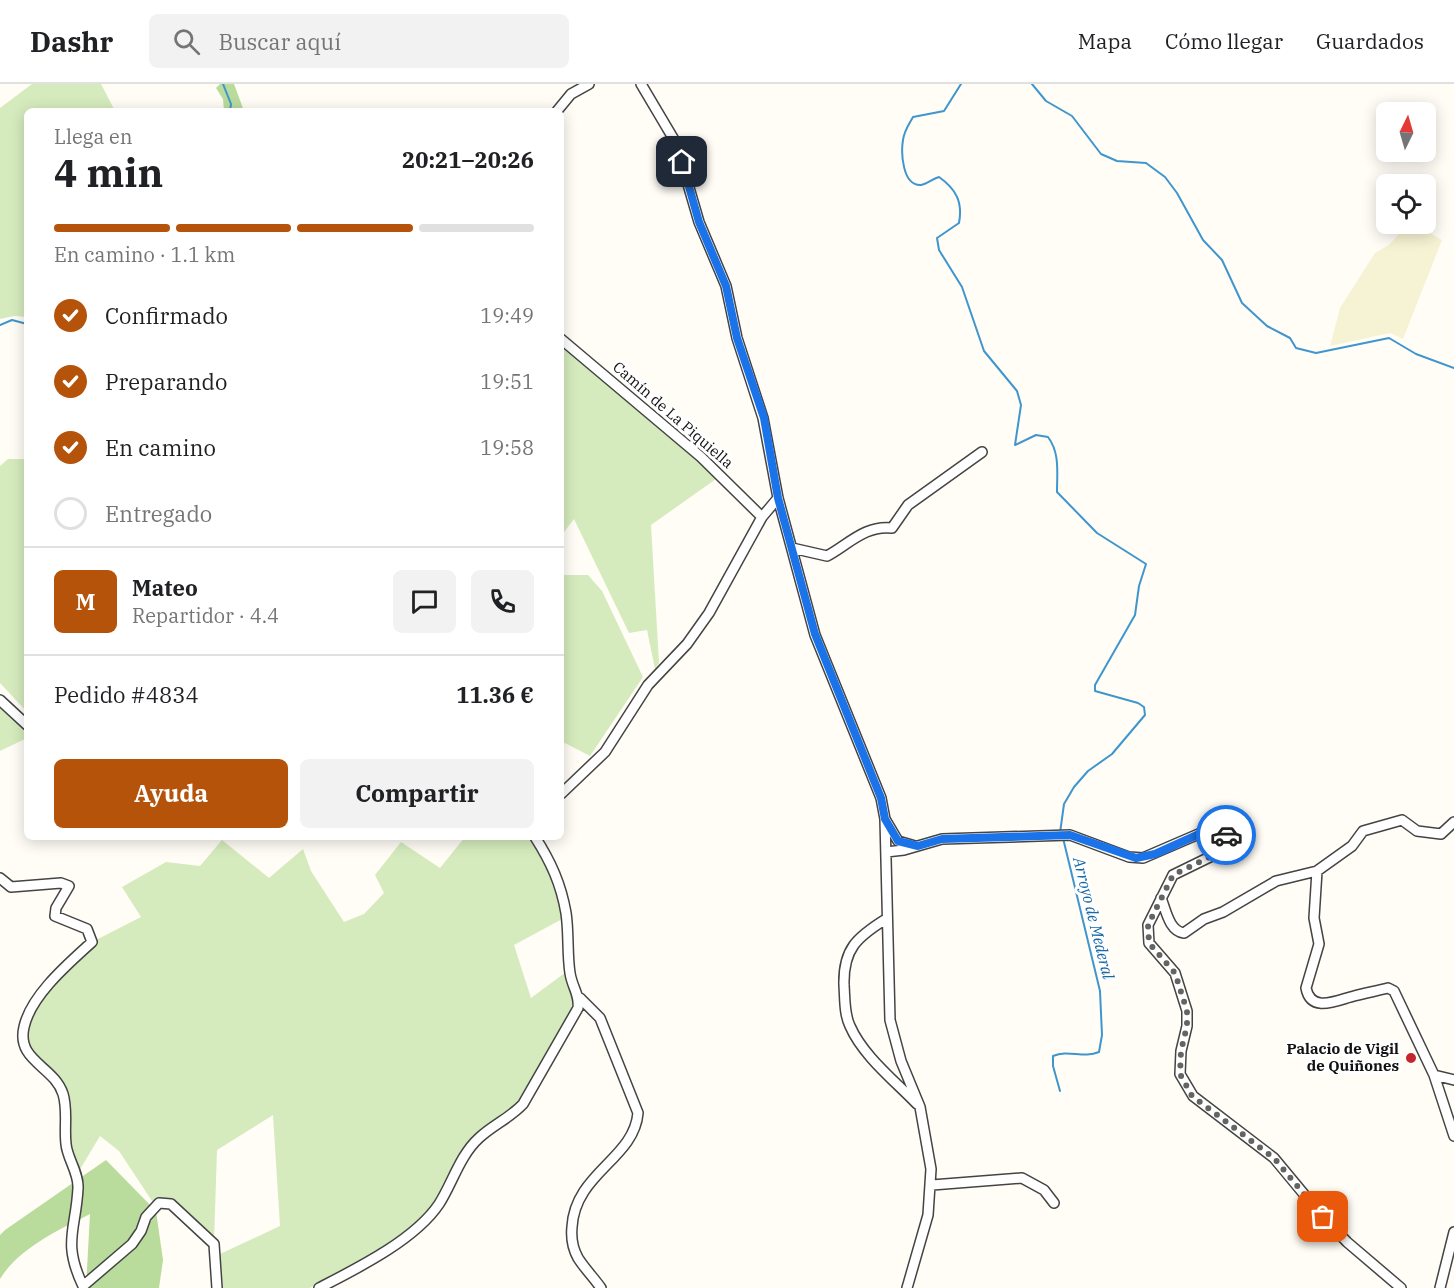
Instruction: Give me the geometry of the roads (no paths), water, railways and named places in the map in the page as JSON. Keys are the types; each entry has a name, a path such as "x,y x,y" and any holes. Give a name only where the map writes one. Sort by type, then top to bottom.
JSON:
{"street":[{"path":"559,108 571,94 589,84"},
{"path":"641,84 676,143 699,222 726,286 737,338 764,418 778,498 815,634 881,798 885,819 886,919 892,1036 920,1107 932,1185 928,1215 907,1288"},
{"name":"Camín de La Piquiella","path":"564,342 701,457 762,517"},
{"path":"792,548 827,556 865,531 873,528 892,528 908,505 982,452"},
{"path":"564,791 605,752 648,685 687,644 709,614 762,517 778,498"},
{"path":"0,700 24,722"},
{"path":"885,819 898,841 918,846"},
{"path":"1161,898 1175,931 1184,933 1204,919 1223,912 1276,881 1317,871 1352,846 1363,831 1402,820 1417,831 1441,834 1454,822"},
{"path":"886,849 918,846 942,839 1070,835 1136,858 1155,854 1208,830 1215,829 1226,834 1228,842 1224,848 1173,875 1148,925 1149,943 1168,963 1182,987 1187,1026 1179,1064 1186,1087 1192,1096 1274,1158 1347,1242 1401,1288"},
{"path":"537,840 554,867 561,890 566,914 570,974 580,999 600,1018 638,1113 637,1124 631,1136 586,1186 573,1211 573,1246 578,1258 601,1288"},
{"path":"886,849 898,841"},
{"path":"1317,871 1314,918 1319,944 1306,988 1307,995 1314,1001 1325,1004 1388,988 1394,991 1434,1075 1454,1136"},
{"path":"0,878 11,887 61,884 69,886 56,908 55,916 87,929 92,942 67,963 30,1011 24,1027 23,1046 29,1056 57,1079 64,1095 66,1145 79,1184 70,1231 71,1248 76,1271 83,1286 132,1244 141,1232 146,1216 159,1203 171,1204 214,1244 217,1288"},
{"path":"886,919 856,942 844,961 845,1004 849,1026 864,1048 920,1107"},
{"path":"319,1288 383,1251 431,1214 478,1139 523,1104 578,1008 580,999"},
{"path":"1434,1075 1454,1080"},
{"path":"932,1185 1022,1178 1044,1190 1054,1203"},
{"path":"1440,1288 1454,1232"}],"waterway":[{"path":"223,84 230,108"},
{"name":"Arroyo de Mederal","path":"961,84 944,111 913,117 903,140 902,152 906,174 915,184 921,185 939,177 950,186 957,197 960,209 959,223 937,238 939,250 962,287 984,351 1017,391 1021,405 1015,445 1036,435 1048,437 1056,456 1057,492 1097,533 1146,564 1139,586 1135,615 1095,685 1095,691 1138,703 1144,707 1145,715 1112,754 1088,771 1074,787 1064,804 1060,833"},
{"path":"1032,84 1046,101 1072,116 1101,154 1117,161 1146,163 1165,177 1177,193 1203,240 1222,260 1242,303 1267,326 1290,338 1296,348 1316,353 1389,338 1416,354 1454,368"},
{"path":"0,325 12,320 24,323"},
{"name":"Arroyo de Mederal","path":"1060,1091 1053,1066 1053,1056 1065,1053 1087,1055 1099,1052 1102,1035 1100,991 1063,838"}],"place":[{"name":"Palacio de Vigil de Quiñones","path":"1411,1058"}]}
